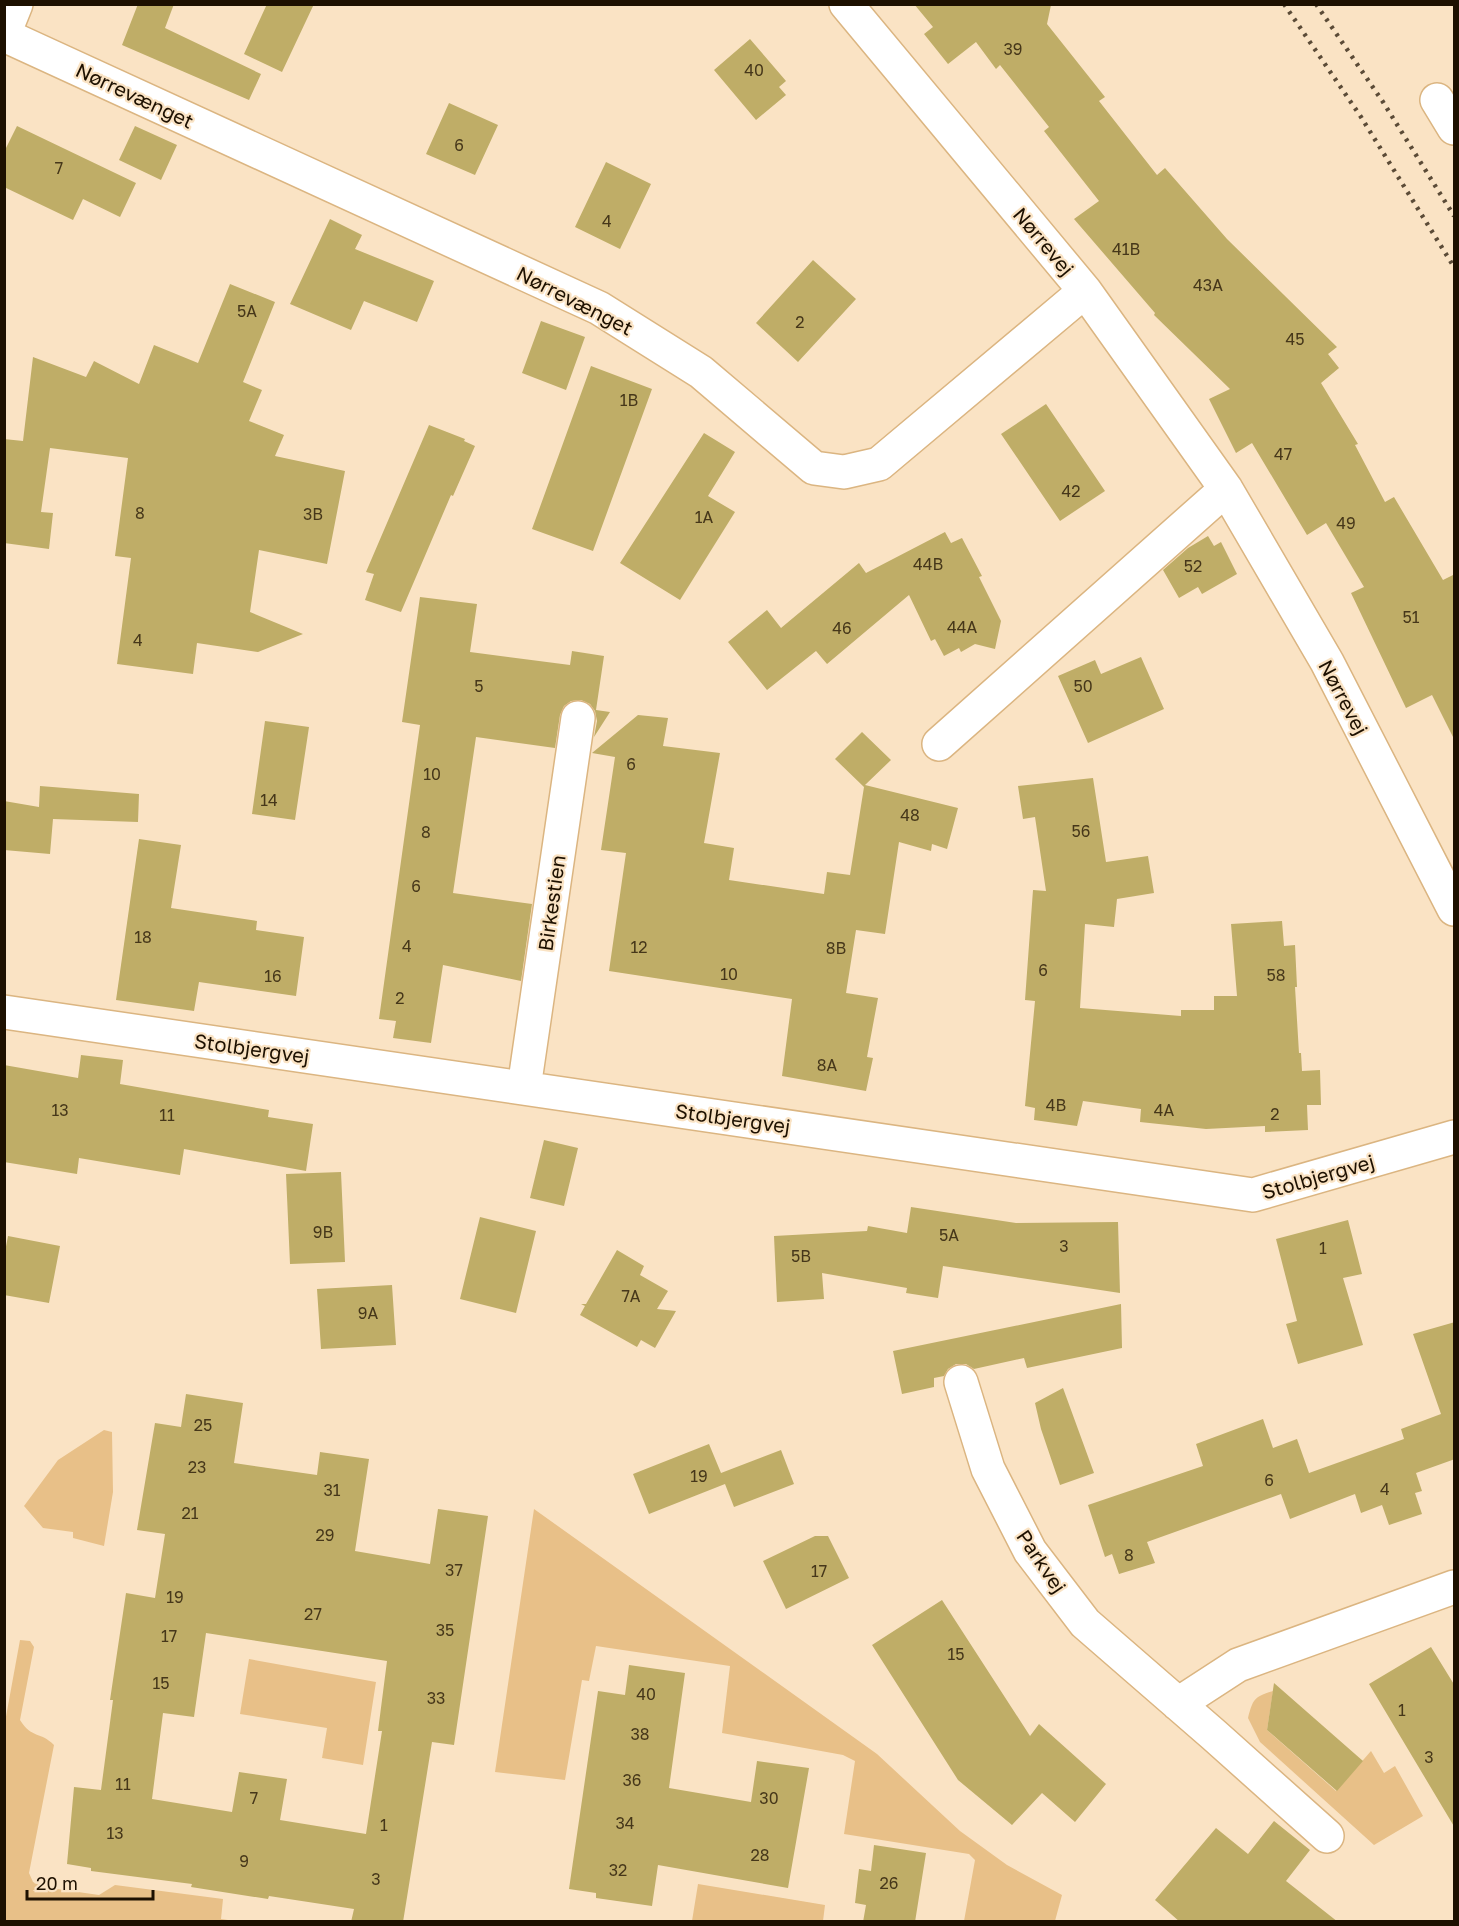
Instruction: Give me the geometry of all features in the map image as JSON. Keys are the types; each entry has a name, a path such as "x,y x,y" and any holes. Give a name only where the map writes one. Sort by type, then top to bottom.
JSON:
{"street":[{"name":"Nørrevænget","path":"16,4 4,34 599,308 700,372 814,468 844,472 879,464 1085,291"},
{"name":"Nørrevej","path":"846,4 1085,291 1226,489 1327,662 1455,909"},
{"path":"1437,100 1455,128"},
{"path":"939,744 1226,489"},
{"name":"Birkestien","path":"524,1088 578,718"},
{"name":"Stolbjergvej","path":"4,1012 1252,1195 1455,1137"},
{"name":"Parkvej","path":"961,1382 988,1469 1030,1551 1085,1623 1327,1836"},
{"path":"1178,1704 1238,1665 1455,1587"}],"shaded area":[{"path":"104,1430 112,1432 113,1492 104,1546 73,1538 73,1532 43,1528 24,1506 58,1460"},
{"path":"534,1509 877,1754 960,1831 1007,1865 1062,1895 1055,1921 964,1921 975,1860 969,1854 844,1834 855,1761 843,1755 722,1733 730,1666 596,1646 589,1681 582,1680 565,1780 495,1772"},
{"path":"20,1640 30,1641 34,1647 20,1720 32,1733 54,1745 29,1873 33,1882 43,1887 99,1895 115,1885 223,1899 221,1919 235,1921 5,1921 5,1722"},
{"path":"249,1659 376,1682 363,1765 322,1758 327,1728 240,1714"},
{"path":"1273,1691 1267,1730 1336,1791 1371,1751 1384,1773 1395,1766 1423,1816 1374,1845 1260,1742 1248,1718 1255,1700"},
{"path":"698,1884 825,1905 823,1921 692,1921"}],"building":[{"path":"138,4 174,4 165,28 261,74 249,100 122,45"},
{"path":"267,4 314,4 282,72 244,54"},
{"path":"914,4 1051,5 1047,24 1105,97 1099,101 1157,175 1165,168 1227,239 1337,347 1328,354 1339,368 1321,383 1358,444 1355,445 1385,502 1394,497 1443,580 1455,574 1455,741 1432,695 1406,708 1351,593 1364,587 1326,523 1307,535 1252,443 1236,453 1209,399 1230,389 1154,315 1155,313 1074,219 1099,201 1044,131 1049,127 1000,65 996,69 976,42 948,64 924,34 933,27"},
{"path":"750,39 786,81 779,87 786,95 756,120 714,70"},
{"path":"449,103 498,125 475,175 426,154"},
{"path":"17,126 136,183 120,217 83,199 73,220 4,187 4,152"},
{"path":"135,126 177,145 161,180 119,160"},
{"path":"606,162 651,184 620,249 575,227"},
{"path":"330,219 362,235 355,249 434,281 417,322 364,301 351,330 290,304"},
{"path":"813,260 856,299 798,362 756,323"},
{"path":"230,284 275,302 243,382 262,390 249,421 284,435 275,456 345,471 327,564 259,550 250,612 303,634 258,652 197,643 193,674 117,664 131,558 115,556 128,458 50,448 41,512 53,513 49,549 4,543 4,439 23,441 33,357 86,377 94,361 139,384 154,345 198,363"},
{"path":"541,321 585,337 566,390 522,373"},
{"path":"591,366 652,389 593,551 532,529"},
{"path":"1046,404 1105,491 1060,521 1001,434"},
{"path":"429,425 465,439 464,441 475,446 453,496 451,495 401,612 365,600 374,574 366,572"},
{"path":"704,433 735,452 708,496 735,512 680,600 620,563"},
{"path":"945,532 951,543 962,538 982,576 979,577 1001,621 995,649 975,644 961,652 959,648 944,656 935,639 931,641 909,595 827,664 816,651 767,690 728,642 767,610 781,628 859,563 866,573"},
{"path":"1208,536 1214,546 1221,542 1237,574 1202,594 1198,587 1179,598 1163,570 1188,548"},
{"path":"420,597 477,604 470,652 570,665 572,651 604,656 596,710 610,712 594,737 597,721 595,711 590,704 581,700 571,701 564,706 560,715 555,748 476,737 453,893 532,904 521,981 443,965 431,1043 393,1038 396,1021 379,1019 420,725 402,722"},
{"path":"1141,657 1164,709 1088,743 1058,676 1095,660 1101,674"},
{"path":"638,715 668,718 663,746 720,753 704,843 734,848 729,880 824,894 827,872 850,875 864,787 835,759 862,732 891,760 865,785 958,808 947,849 932,844 931,851 899,842 885,934 856,930 846,993 878,998 867,1057 873,1058 866,1091 782,1076 792,999 609,971 626,853 601,850 615,757 592,753"},
{"path":"265,721 309,727 295,820 252,814"},
{"path":"1093,778 1106,862 1148,856 1154,893 1117,899 1114,927 1085,924 1080,1008 1181,1016 1181,1010 1214,1010 1214,996 1237,996 1231,924 1282,921 1284,946 1295,945 1297,987 1295,987 1302,1071 1320,1070 1321,1105 1307,1105 1308,1130 1265,1132 1265,1126 1206,1129 1140,1122 1141,1109 1083,1101 1077,1126 1034,1120 1035,1108 1025,1106 1035,1001 1025,1000 1033,890 1046,891 1035,817 1023,819 1018,786"},
{"path":"40,786 139,794 138,822 53,819 50,854 4,850 4,801 39,807"},
{"path":"139,839 181,845 171,908 257,921 256,930 304,937 296,996 199,982 194,1011 116,1000"},
{"path":"81,1055 123,1060 120,1084 269,1110 268,1117 313,1124 306,1171 184,1149 180,1175 79,1158 77,1174 4,1162 4,1065 78,1078"},
{"path":"544,1140 578,1148 564,1206 530,1198"},
{"path":"341,1172 345,1262 290,1264 286,1174"},
{"path":"911,1207 1016,1223 1118,1222 1120,1293 943,1266 938,1298 906,1293 907,1288 822,1273 824,1299 777,1302 774,1236 867,1231 868,1226 907,1233"},
{"path":"480,1217 536,1231 516,1313 460,1299"},
{"path":"1348,1220 1362,1274 1343,1278 1363,1345 1298,1364 1286,1324 1297,1321 1276,1239"},
{"path":"8,1236 60,1246 49,1303 4,1295 4,1257"},
{"path":"617,1250 644,1266 640,1275 668,1291 657,1309 676,1311 655,1348 641,1340 637,1347 580,1315 585,1306 581,1304 586,1304"},
{"path":"392,1285 396,1345 321,1349 317,1289"},
{"path":"1121,1304 1122,1348 1027,1368 1024,1358 974,1369 966,1364 956,1364 948,1369 944,1376 934,1378 934,1387 902,1394 893,1351"},
{"path":"1455,1322 1455,1459 1416,1473 1422,1491 1415,1493 1422,1514 1389,1525 1382,1505 1361,1513 1355,1494 1290,1519 1281,1494 1147,1542 1155,1563 1119,1574 1112,1554 1105,1557 1088,1505 1203,1466 1196,1444 1263,1419 1273,1448 1297,1439 1309,1473 1404,1439 1401,1429 1441,1414 1413,1334"},
{"path":"1063,1388 1094,1473 1060,1485 1041,1429 1035,1403"},
{"path":"186,1394 243,1403 234,1463 317,1475 320,1452 369,1459 355,1551 430,1564 438,1509 488,1516 454,1745 432,1742 403,1922 351,1922 354,1909 269,1896 268,1899 229,1893 191,1887 192,1884 91,1871 91,1868 67,1864 74,1787 101,1790 113,1700 110,1700 126,1593 155,1598 165,1534 137,1530 155,1423 181,1427","holes":["206,1633 387,1661 378,1731 382,1731 366,1834 280,1820 287,1779 239,1772 232,1812 152,1799 163,1713 194,1717"]},
{"path":"709,1444 721,1473 781,1450 794,1484 734,1507 725,1484 649,1514 633,1474"},
{"path":"815,1536 828,1536 849,1578 786,1609 763,1561"},
{"path":"942,1600 1030,1736 1039,1724 1106,1784 1075,1822 1042,1793 1012,1825 958,1780 872,1645"},
{"path":"1431,1647 1455,1686 1455,1828 1369,1684"},
{"path":"629,1665 685,1673 669,1788 751,1802 757,1761 809,1768 788,1888 658,1865 652,1906 596,1898 596,1893 569,1889 598,1691 625,1695"},
{"path":"1274,1683 1363,1761 1337,1791 1267,1730"},
{"path":"1274,1821 1310,1850 1286,1881 1338,1922 1180,1922 1155,1900 1216,1828 1248,1854"},
{"path":"874,1845 926,1853 915,1922 863,1922 866,1905 855,1903 859,1869 871,1871"}],"railway":[{"path":"1284,4 1361,117 1454,267"},
{"path":"1316,4 1383,102 1454,216"}]}
